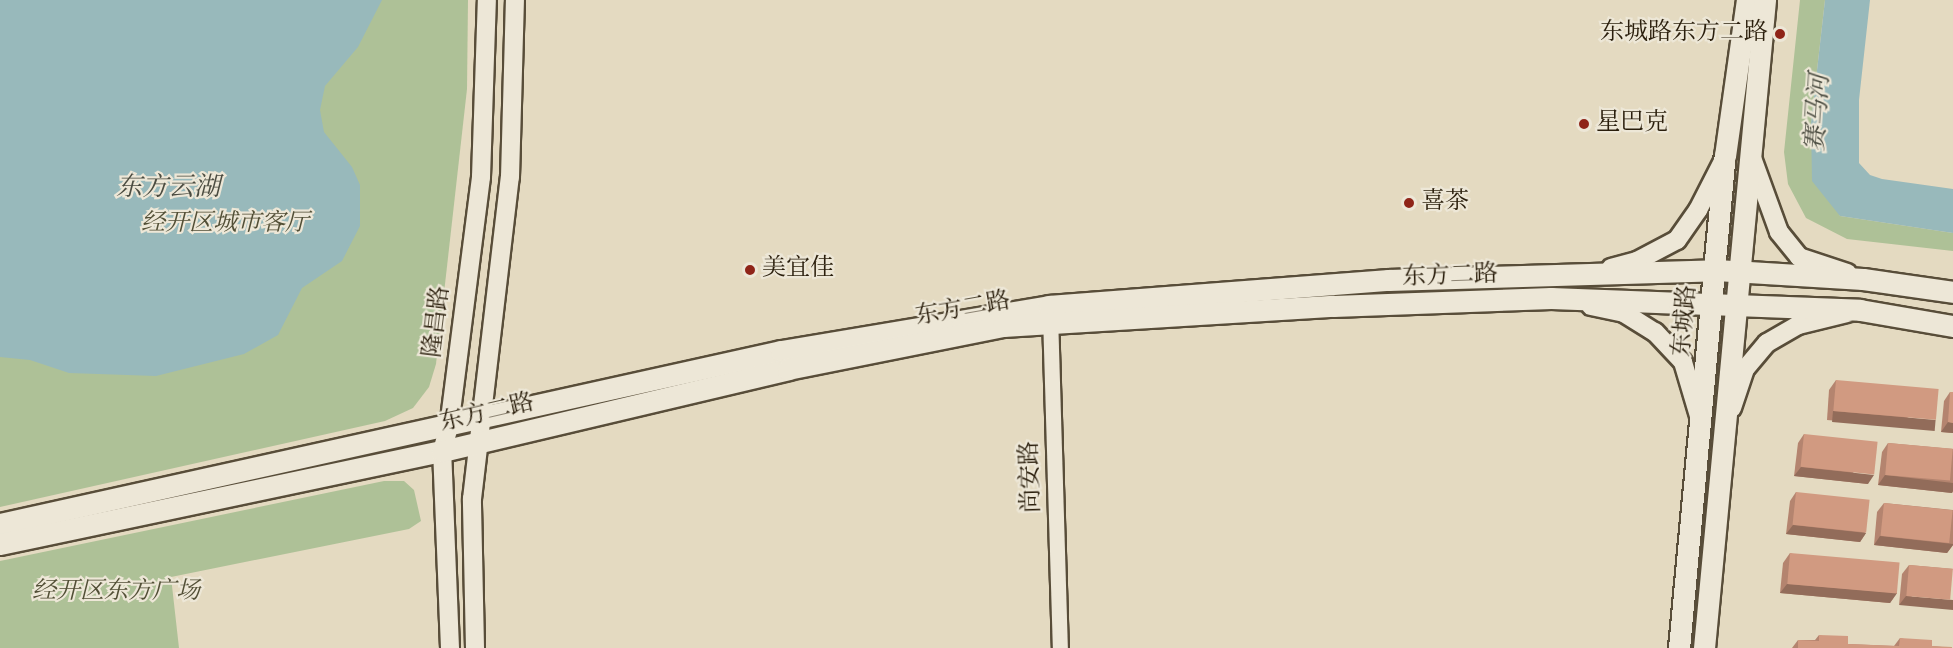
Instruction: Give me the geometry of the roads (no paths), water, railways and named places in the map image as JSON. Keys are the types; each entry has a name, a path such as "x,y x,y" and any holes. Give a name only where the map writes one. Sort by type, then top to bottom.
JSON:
{"main road":[{"name":"东城路","path":"1679,648 1702,427 1725,156 1747,0"},
{"name":"东城路","path":"1704,648 1739,304 1749,149 1765,0"},
{"name":"东方二路","path":"0,524 483,420 781,351 1050,315 1388,280 1583,276 1716,270 1863,279 1953,292"},
{"name":"东方二路","path":"0,544 442,451 788,369 1050,315 1551,298 1860,310 1953,326"}],"street":[{"name":"隆昌路","path":"450,648 442,451 449,427 481,177 487,0"},
{"path":"476,648 472,499 510,177 514,0"},
{"path":"1749,149 1779,232 1799,257 1863,279"},
{"path":"1583,276 1637,261 1677,240 1698,210 1725,156"},
{"path":"1551,298 1624,313 1655,332 1683,362 1702,427"},
{"path":"1727,422 1745,369 1767,343 1797,325 1860,310"},
{"name":"尚安路","path":"1050,315 1060,648"}],"water":[{"name":"东方云湖","path":"0,0 382,0 358,47 325,86 320,110 324,132 352,167 360,185 360,226 342,261 302,288 278,335 244,354 156,376 69,373 30,360 0,357"},
{"name":"赛马河","path":"1825,0 1870,0 1859,100 1859,163 1870,175 1882,179 1953,189 1953,233 1840,216 1812,181 1811,123"}],"place":[{"name":"东城路东方二路","path":"1780,34"},
{"name":"星巴克","path":"1584,124"},
{"name":"喜茶","path":"1409,203"},
{"name":"美宜佳","path":"750,270"}],"park label":[{"name":"经开区城市客厅","path":"225,225"},
{"name":"经开区东方广场","path":"116,593"}]}
